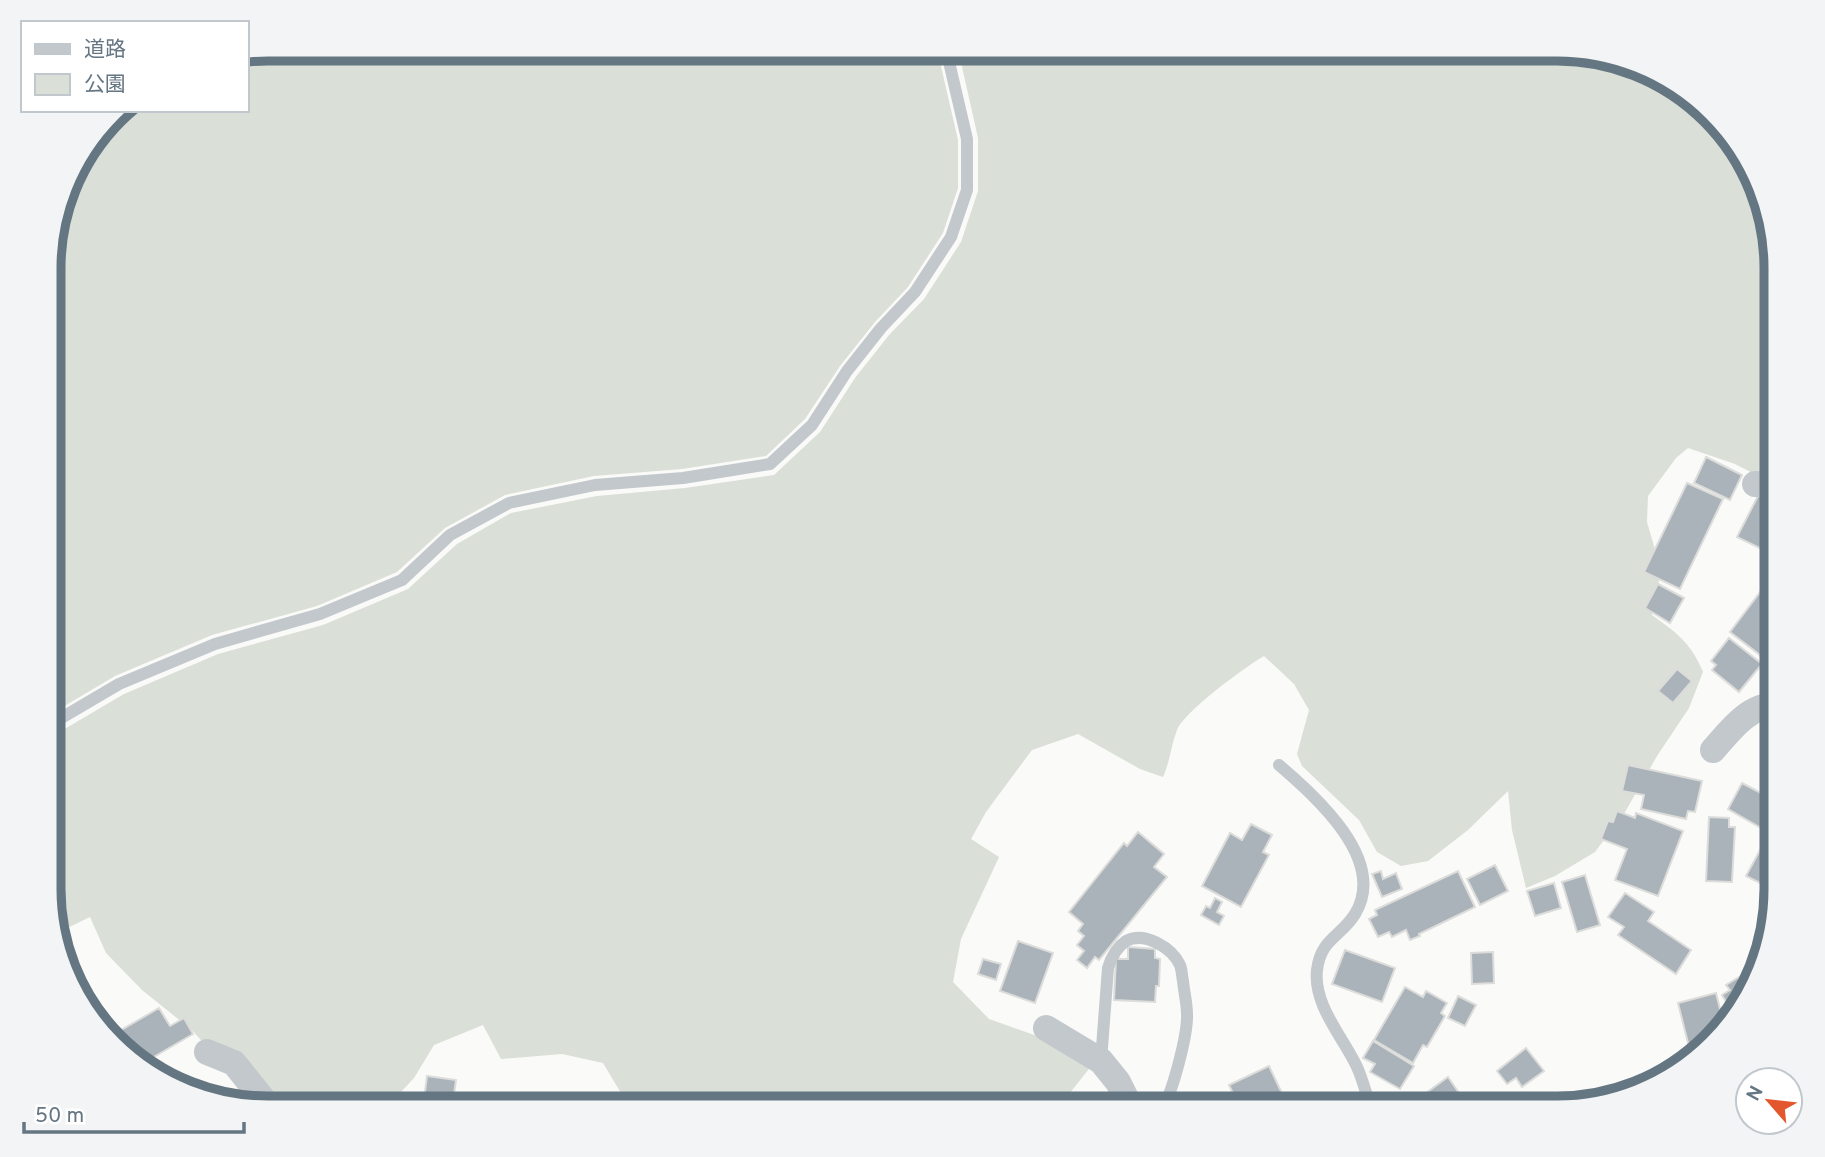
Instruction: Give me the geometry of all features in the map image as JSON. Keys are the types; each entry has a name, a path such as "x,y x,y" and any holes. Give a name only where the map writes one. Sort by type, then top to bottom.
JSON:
{"street":[{"path":"1713,750 1743,717 1763,708"},
{"path":"1046,1028 1101,1061 1125,1095"},
{"path":"207,1052 234,1063 260,1095"}],"lane":[{"path":"61,718 119,684 203,649 320,614 402,580 450,535 509,503 595,485 683,478 769,464 812,425 855,360 915,292 951,237 967,190 967,139 949,61"},
{"path":"1279,765 1316,797 1335,818 1354,850 1363,881 1363,897 1354,916 1340,932 1329,939 1321,954 1317,971 1319,995 1357,1068 1367,1095"},
{"path":"1101,1061 1108,968 1112,956 1125,942 1136,938 1153,941 1167,948 1181,966 1188,1015 1168,1095"}],"green space":[{"path":"940,61 958,140 958,188 943,233 908,287 875,322 840,366 805,419 766,456 682,469 594,476 505,495 445,528 397,572 317,606 212,635 115,676 61,708 61,268 68,215 77,189 96,153 133,112 248,112 248,63 255,62"},
{"path":"961,61 1557,61 1610,68 1636,77 1672,96 1703,122 1721,142 1748,189 1760,228 1763,255 1763,478 1735,464 1688,448 1676,458 1648,496 1647,522 1661,570 1652,615 1682,639 1703,672 1689,708 1625,812 1595,852 1555,876 1526,888 1512,830 1508,791 1468,830 1428,861 1401,866 1377,852 1359,820 1302,766 1297,754 1309,710 1294,684 1264,656 1216,690 1183,722 1177,730 1163,777 1140,769 1078,734 1032,750 986,812 971,839 999,857 961,939 953,982 989,1019 1051,1041 1092,1065 1068,1095 619,1096 621,1093 603,1063 562,1054 501,1059 483,1025 434,1045 414,1078 397,1096 250,1095 193,1031 142,990 106,953 90,917 65,929 61,889 61,731 124,694 218,654 323,625 408,589 457,544 511,513 597,496 685,488 774,475 820,432 855,378 889,335 924,299 961,242 978,191 978,138"}],"building":[{"path":"1706,457 1742,475 1730,500 1694,483"},
{"path":"1687,483 1723,499 1680,589 1644,572"},
{"path":"1760,492 1763,494 1763,550 1737,537"},
{"path":"1658,584 1684,598 1670,623 1645,608"},
{"path":"1761,591 1763,592 1763,657 1730,632"},
{"path":"1729,638 1762,664 1739,692 1712,670 1716,665 1711,661"},
{"path":"1677,669 1692,681 1673,703 1658,691"},
{"path":"1628,765 1702,781 1695,812 1688,811 1686,819 1641,809 1644,795 1622,791"},
{"path":"1742,783 1763,794 1763,829 1728,809"},
{"path":"1617,811 1635,818 1636,813 1683,831 1658,896 1615,880 1627,849 1601,839 1608,821 1613,822"},
{"path":"1709,817 1729,818 1729,827 1735,827 1732,882 1706,881"},
{"path":"1251,824 1272,835 1263,852 1269,855 1241,907 1202,886 1230,833 1242,840"},
{"path":"1138,832 1164,854 1154,867 1167,877 1099,960 1095,957 1087,968 1077,960 1084,951 1077,945 1084,936 1078,931 1083,924 1069,912 1124,843 1127,846"},
{"path":"1763,845 1763,884 1746,876"},
{"path":"1495,865 1508,891 1480,905 1467,879"},
{"path":"1381,871 1383,879 1396,873 1402,889 1382,897 1372,874"},
{"path":"1458,871 1475,907 1410,940 1406,930 1392,937 1389,932 1378,937 1369,919 1377,915 1375,910"},
{"path":"1585,875 1600,925 1577,932 1562,882"},
{"path":"1554,883 1561,908 1535,916 1527,891"},
{"path":"1625,893 1654,912 1648,921 1691,950 1676,974 1618,935 1624,927 1608,917"},
{"path":"1215,898 1222,902 1217,912 1224,916 1219,925 1201,915 1206,906 1210,908"},
{"path":"1018,941 1053,953 1035,1003 1000,991"},
{"path":"1128,947 1155,949 1155,958 1160,959 1159,986 1156,986 1155,1002 1114,1000 1116,959 1128,959"},
{"path":"1345,950 1395,968 1382,1002 1332,984"},
{"path":"1493,952 1494,983 1472,984 1471,953"},
{"path":"983,959 1001,964 996,980 978,974"},
{"path":"1745,974 1728,1005 1722,995 1730,990 1726,985"},
{"path":"1405,987 1423,997 1426,991 1447,1003 1441,1013 1445,1016 1427,1047 1423,1045 1413,1063 1374,1040"},
{"path":"1716,993 1721,1014 1689,1047 1678,1003"},
{"path":"1458,996 1476,1005 1465,1026 1448,1018"},
{"path":"159,1008 170,1026 184,1018 193,1034 150,1059 119,1031"},
{"path":"1373,1041 1414,1066 1400,1089 1370,1072 1375,1064 1363,1058"},
{"path":"1526,1048 1544,1071 1522,1087 1516,1078 1507,1084 1497,1071"},
{"path":"1269,1066 1283,1095 1234,1095 1229,1085"},
{"path":"427,1076 456,1080 454,1096 424,1096"},
{"path":"1448,1077 1459,1093 1456,1095 1423,1095"}]}
